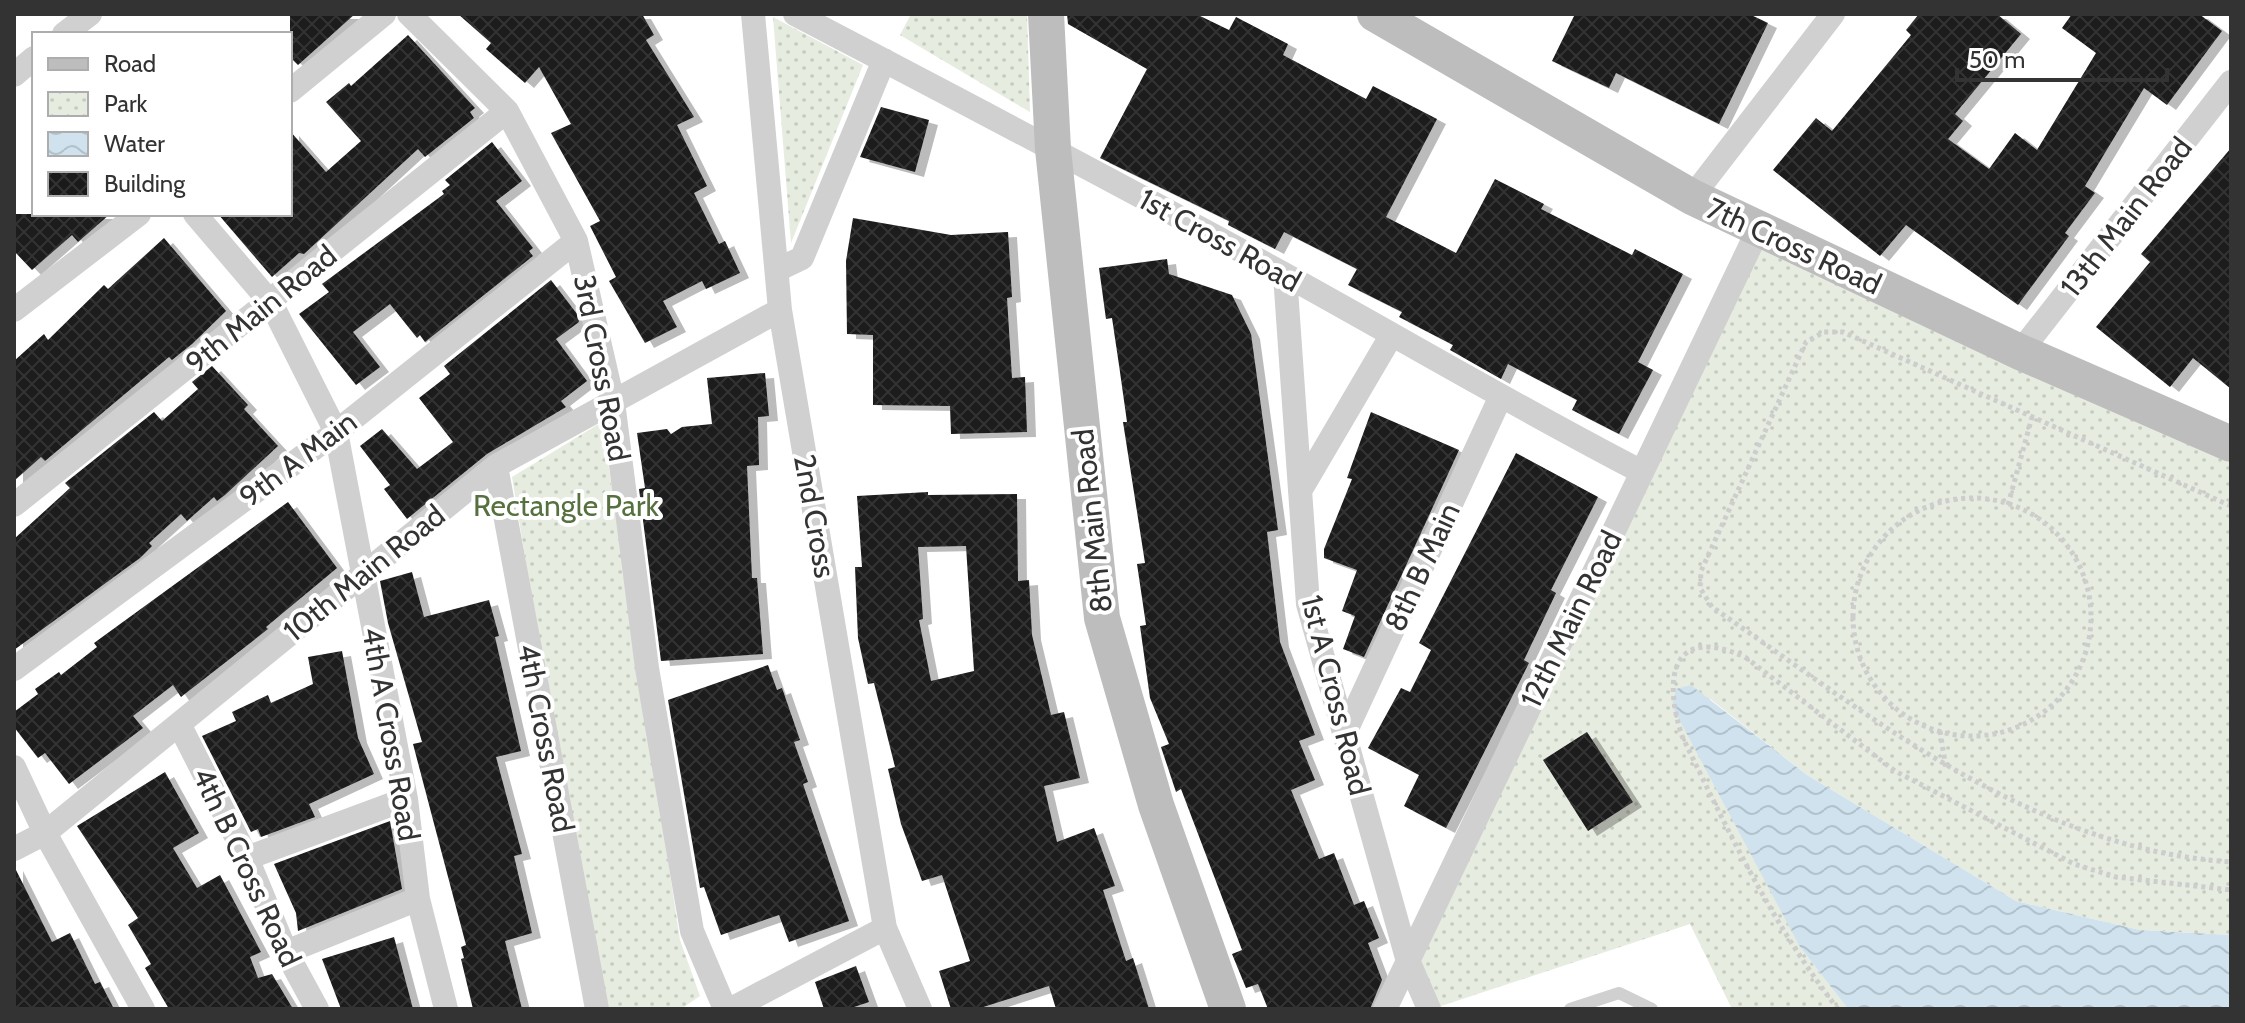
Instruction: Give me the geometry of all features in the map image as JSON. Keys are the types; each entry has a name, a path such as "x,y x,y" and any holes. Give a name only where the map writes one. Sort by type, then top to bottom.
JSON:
{"street":[{"path":"67,32 90,14"},
{"path":"292,89 384,14"},
{"name":"3rd Cross Road","path":"409,14 507,111 576,241 613,402 647,668 692,931 728,1009"},
{"name":"2nd Cross","path":"753,14 780,310 885,928 920,1009"},
{"name":"1st Cross Road","path":"795,14 1053,149 1285,275 1500,398 1642,472"},
{"name":"8th Main Road","path":"1046,14 1053,149 1102,618 1156,805 1228,1009"},
{"name":"7th Cross Road","path":"1375,14 1692,197 2020,352 2231,444"},
{"path":"1692,197 1833,14"},
{"path":"14,75 32,60"},
{"path":"777,270 802,258 884,60"},
{"name":"13th Main Road","path":"2020,352 2231,82"},
{"name":"9th Main Road","path":"14,505 271,303 507,111"},
{"path":"14,310 136,216"},
{"name":"4th A Cross Road","path":"197,216 271,303 336,432 406,799 418,899 446,1009"},
{"name":"12th Main Road","path":"1385,1009 1758,230"},
{"name":"9th A Main","path":"14,669 336,432 576,241"},
{"name":"1st A Cross Road","path":"1285,275 1308,604 1407,958 1429,1009"},
{"name":"10th Main Road","path":"14,849 45,833 496,466 780,310"},
{"path":"1300,491 1391,336"},
{"name":"8th B Main","path":"1344,735 1500,398"},
{"name":"4th Cross Road","path":"496,466 597,1009"},
{"name":"4th B Cross Road","path":"179,724 247,858 286,952 317,1009"},
{"path":"14,767 45,833 143,1009"},
{"path":"247,858 406,799"},
{"path":"286,952 418,899"},
{"path":"728,1009 885,928"}],"lane":[{"path":"1570,1009 1619,993 1652,1009"}],"path":[{"path":"2231,506 1843,332 1824,332 1806,342 1701,571 1700,588 1712,607 1946,768 2112,843 2231,862"},
{"path":"2008,505 2032,417"},
{"path":"1988,499 2040,520 2065,538 2083,572 2092,612 2086,654 2068,690 2037,718 1999,735 1961,737 1940,731 1924,728 1892,708 1868,678 1854,643 1852,605 1861,569 1882,537 1911,514 1946,500 1988,499"},
{"path":"1838,1009 1805,967 1778,922 1682,736 1672,707 1674,675 1682,656 1698,645 1718,645 1745,657 1895,771 2074,864 2116,877 2231,890"},
{"path":"1940,731 1946,768"}],"green space":[{"path":"911,14 1027,14 1030,112 900,35"},
{"path":"773,17 863,65 791,243"},
{"path":"1747,240 2050,383 2231,463 2231,935 2140,930 2016,901 1807,775 1709,698 1800,947 1848,1009 1732,1009 1690,924 1435,1008 1411,950"},
{"name":"Rectangle Park","path":"602,422 680,940 700,996 681,1009 599,1009 512,477"}],"water":[{"path":"1691,685 1807,775 2016,901 2140,930 2231,935 2231,1009 1848,1009 1800,947 1672,706 1676,689"}],"building":[{"path":"290,14 355,14 298,65 292,59"},
{"path":"458,14 642,14 654,35 646,40 694,117 677,125 707,186 694,193 719,244 725,241 740,273 706,289 702,281 663,301 677,327 645,343 609,281 616,277 590,226 600,221 551,133 571,124 539,67 525,83 486,49 491,43"},
{"path":"1067,14 1196,14 1229,30 1236,17 1288,44 1283,55 1366,99 1373,86 1437,119 1386,217 1456,253 1495,179 1544,204 1541,209 1632,255 1635,249 1683,274 1638,362 1653,370 1619,434 1572,410 1577,400 1508,364 1501,379 1450,350 1453,345 1399,317 1402,312 1348,285 1357,269 1284,232 1275,249 1228,225 1229,221 1100,158 1147,69 1068,24"},
{"path":"1575,14 1749,14 1768,23 1719,124 1616,73 1609,88 1552,61"},
{"path":"1919,14 1997,14 2021,34 1955,114 1963,121 1948,139 1989,169 2015,133 2037,150 2096,53 2062,28 2072,14 2199,14 2222,31 2167,105 2144,88 2085,186 2095,193 2065,233 2069,236 2018,305 1906,225 1880,256 1773,170 1816,118 1832,131 1911,35 1906,30"},
{"path":"408,35 475,108 470,112 474,118 425,157 418,149 304,254 299,253 272,277 220,216 292,216 292,133 326,172 361,141 326,102 349,83 351,86"},
{"path":"881,107 929,120 915,172 860,157"},
{"path":"492,142 522,181 496,201 533,248 529,251 533,256 425,342 420,335 417,338 390,304 353,332 380,367 356,385 299,314 329,292 322,284 444,194 442,191 450,185 445,180"},
{"path":"2231,148 2231,389 2193,358 2170,387 2096,327 2150,262 2141,254"},
{"path":"14,214 108,216 78,242 72,235 32,270 14,251"},
{"path":"853,218 951,235 1008,232 1012,297 1007,298 1012,378 1025,377 1027,432 951,434 950,406 873,405 873,335 847,334 846,261"},
{"path":"164,238 226,311 192,344 172,360 169,357 45,461 41,457 14,481 14,361 44,334 48,340 104,285 108,289"},
{"path":"1167,259 1169,274 1232,295 1251,334 1278,530 1267,532 1280,642 1315,735 1299,741 1315,780 1291,790 1319,859 1334,853 1354,905 1364,901 1379,938 1368,943 1382,980 1370,1009 1268,1009 1258,984 1246,988 1232,954 1242,950 1181,789 1176,792 1161,747 1169,744 1150,698 1140,626 1146,625 1137,564 1145,563 1123,422 1127,422 1112,318 1106,319 1099,268"},
{"path":"551,280 577,314 579,322 556,339 587,381 561,401 566,407 487,454 407,519 384,489 390,485 360,446 382,429 417,469 453,442 419,398 450,374 444,366"},
{"path":"212,366 248,405 244,409 278,446 225,495 217,501 214,497 187,521 181,514 149,543 152,546 140,558 14,650 14,539 70,488 65,483 154,412 162,421 198,389 192,382"},
{"path":"765,373 769,416 758,417 759,465 747,466 752,578 757,578 763,654 661,661 639,489 645,488 637,433 667,429 671,434 682,427 712,424 707,378"},
{"path":"1371,412 1459,450 1364,657 1343,649 1355,616 1342,611 1357,570 1324,558 1324,549 1352,479 1347,478"},
{"path":"1516,453 1598,497 1551,590 1556,593 1524,660 1529,663 1446,828 1404,806 1419,775 1368,748 1401,688 1410,692 1431,650 1419,643"},
{"path":"928,492 928,495 1017,494 1018,581 1029,580 1032,635 1051,715 1064,712 1080,778 1044,786 1057,842 1094,828 1115,886 1103,890 1126,961 1133,958 1149,1009 1056,1009 1049,986 977,1009 951,1009 939,971 970,961 942,875 922,881 901,824 888,769 895,767 874,683 868,684 858,638 855,567 862,567 857,496","holes":["966,546 974,671 931,681 919,620 923,619 918,547"]},
{"path":"288,502 337,568 266,627 268,629 181,697 173,685 133,716 143,728 69,784 45,753 38,758 14,727 14,712 38,694 35,689 59,672 61,675 97,647 94,643"},
{"path":"412,572 424,617 489,600 499,636 495,637 521,751 496,757 522,854 514,856 532,933 505,941 522,1009 473,1009 461,959 464,958 461,947 466,945 413,744 422,742 388,623 380,581"},
{"path":"342,651 358,738 374,774 309,804 315,817 261,837 258,829 251,832 202,736 236,721 232,712 268,695 271,703 313,684 308,657"},
{"path":"768,665 777,690 782,688 800,740 794,742 808,782 803,784 849,921 789,942 779,915 721,935 704,887 700,888 668,700"},
{"path":"1587,732 1633,802 1588,831 1543,760"},
{"path":"165,772 199,833 173,848 197,888 220,875 261,952 250,957 258,978 272,974 293,1009 169,1009 145,968 151,964 128,925 138,918 77,826"},
{"path":"390,821 402,889 298,931 296,913 274,864"},
{"path":"14,866 52,942 70,933 95,984 100,982 114,1009 14,1009"},
{"path":"394,937 413,1009 341,1009 322,959"},
{"path":"856,966 869,1002 848,1009 824,1009 815,982"}]}
